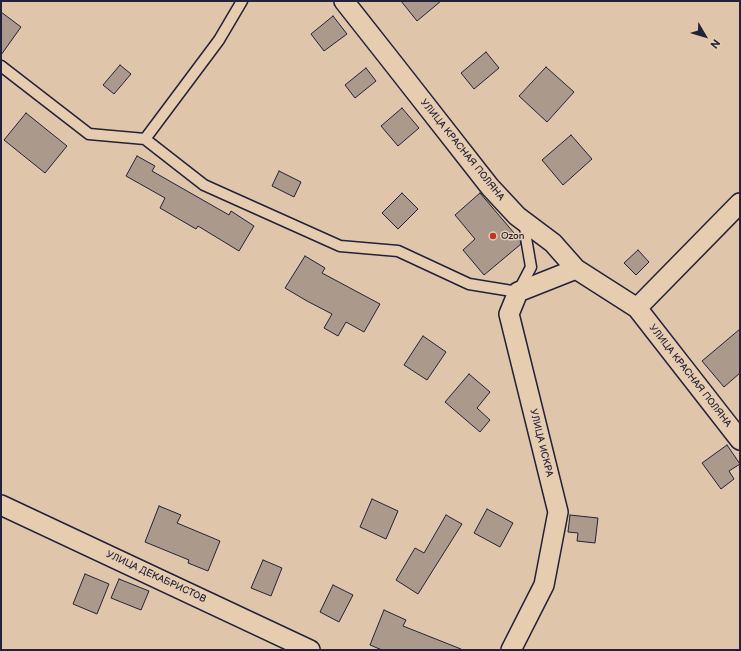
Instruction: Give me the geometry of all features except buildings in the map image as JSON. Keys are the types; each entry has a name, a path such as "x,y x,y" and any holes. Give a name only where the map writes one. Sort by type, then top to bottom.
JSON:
{"street":[{"name":"УЛИЦА КРАСНАЯ ПОЛЯНА","path":"344,1 490,187 517,216 553,243 576,269 637,308 740,440"},
{"path":"637,308 740,203"},
{"path":"518,292 576,269"},
{"name":"УЛИЦА ИСКРА","path":"510,650 544,585 558,512 509,314 518,292"},
{"name":"УЛИЦА ДЕКАБРИСТОВ","path":"1,504 310,650"}],"lane":[{"path":"145,139 219,40 242,1"},
{"path":"1,66 89,134 145,139 204,185 340,246 398,251 469,284 518,292 531,267 525,222"}],"place":[{"name":"Ozon","path":"493,236"}]}
